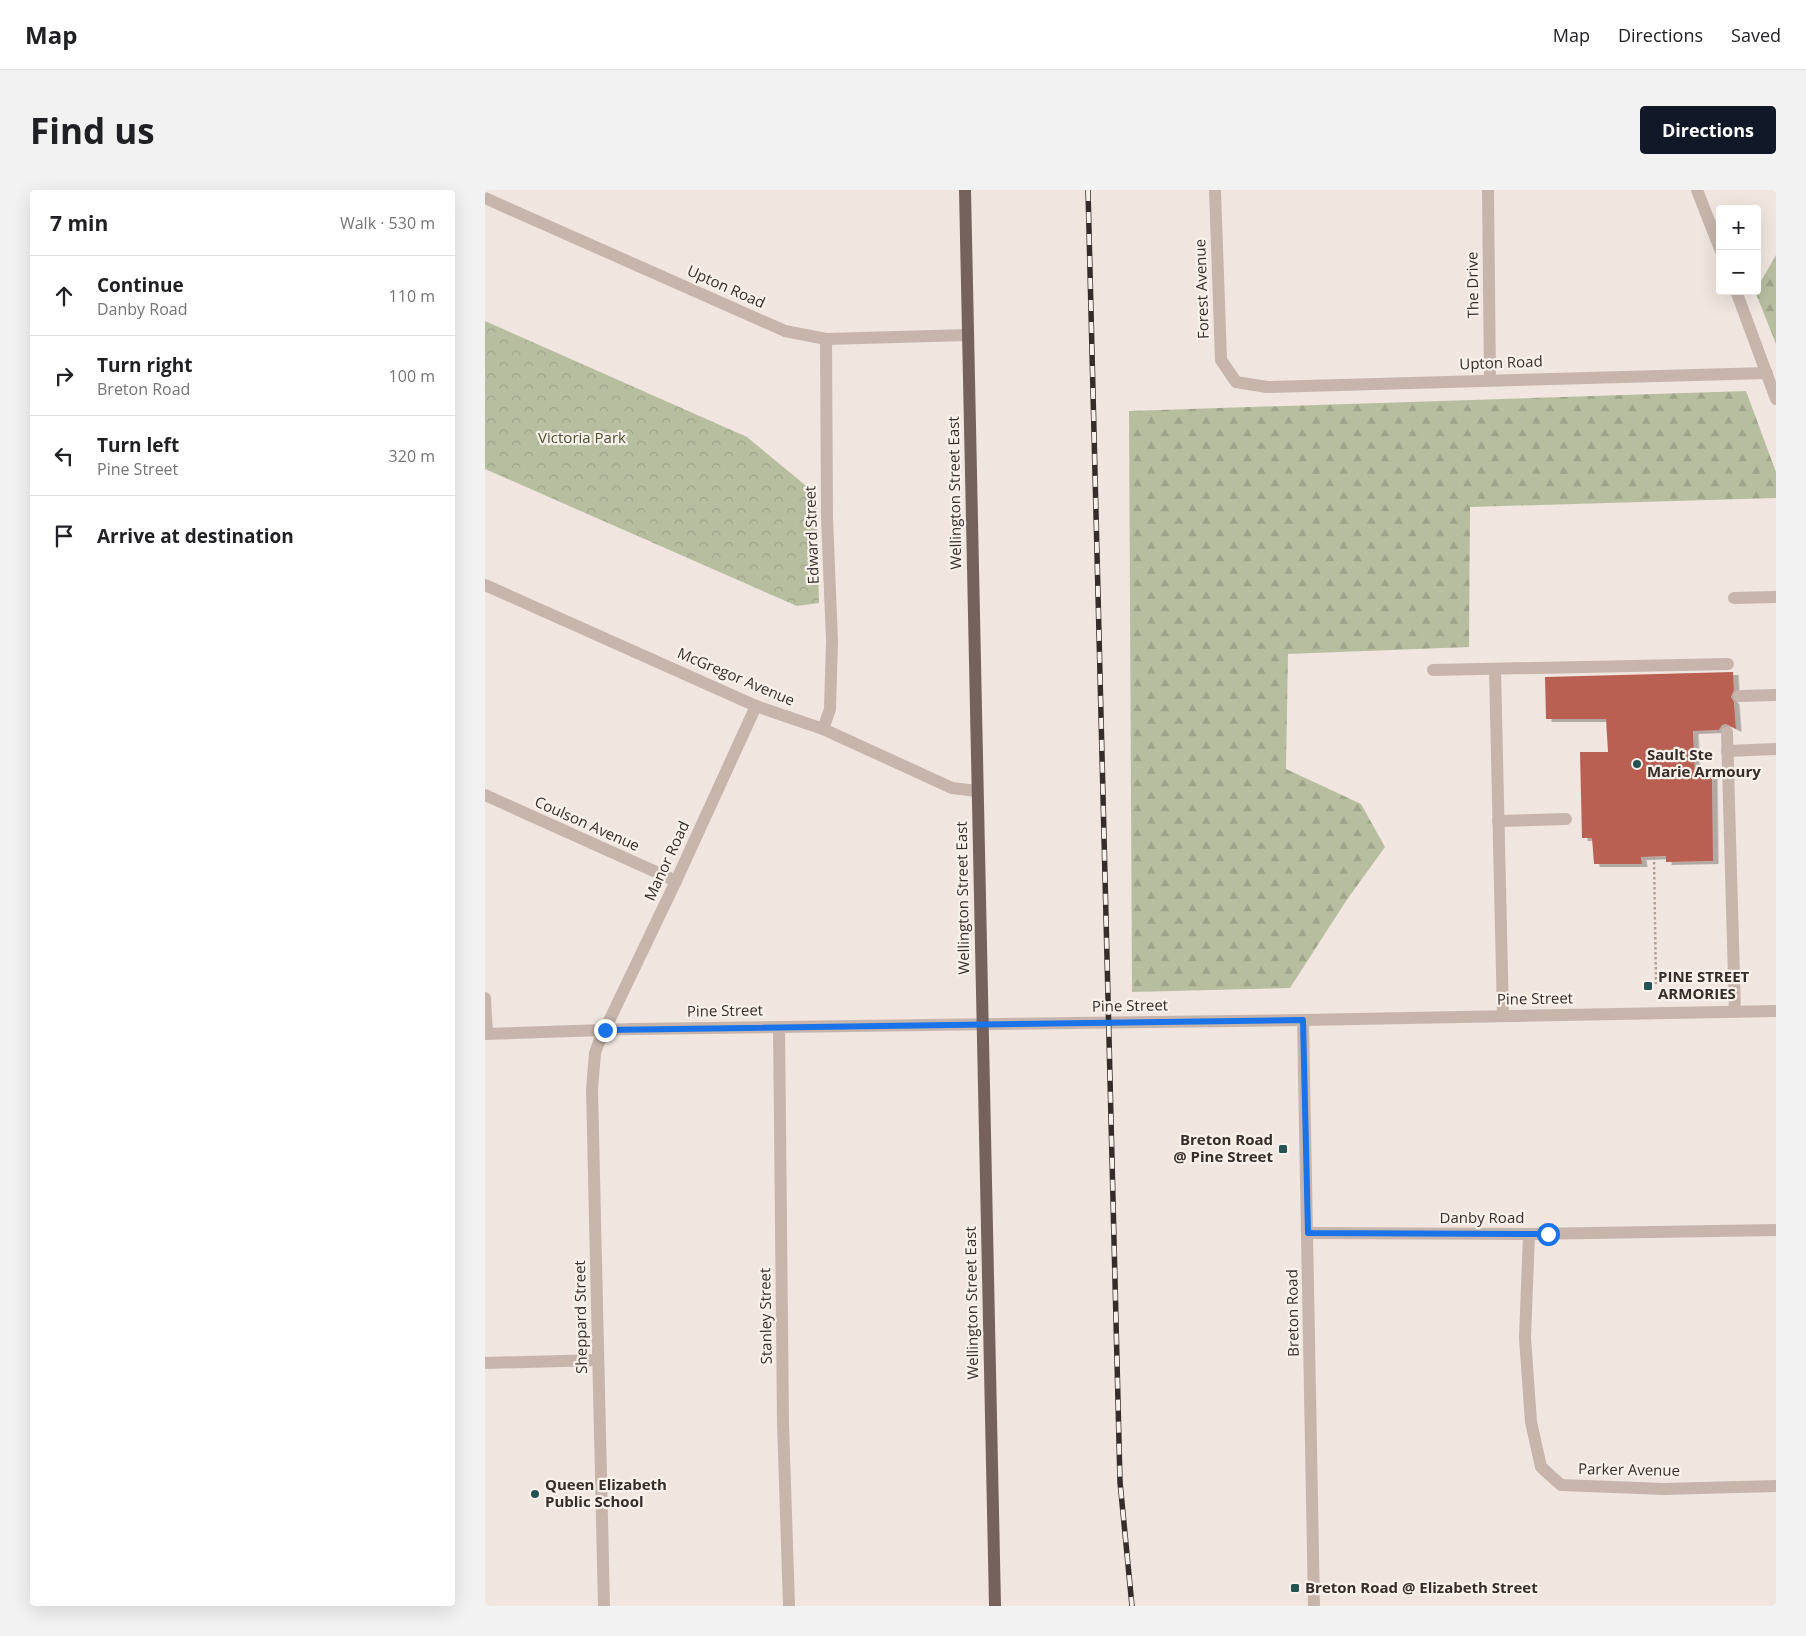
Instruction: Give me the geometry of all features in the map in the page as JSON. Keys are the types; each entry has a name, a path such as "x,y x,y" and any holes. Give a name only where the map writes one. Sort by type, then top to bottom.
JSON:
{"main road":[{"name":"Wellington Street East","path":"965,190 995,1606"}],"street":[{"name":"Forest Avenue","path":"1215,190 1221,360 1236,382"},
{"name":"The Drive","path":"1487,190 1490,380"},
{"path":"1697,190 1716,239"},
{"name":"Upton Road","path":"485,198 785,331 826,339 968,335"},
{"path":"1738,295 1776,399"},
{"name":"Edward Street","path":"823,729 830,709 832,641 827,517 826,339"},
{"name":"Upton Road","path":"1236,382 1267,387 1767,373"},
{"name":"McGregor Avenue","path":"485,585 756,706 823,729 951,788 977,791"},
{"path":"1734,598 1776,597"},
{"path":"1433,670 1727,664"},
{"path":"1495,670 1503,1016"},
{"path":"1739,696 1776,695"},
{"name":"Manor Road","path":"605,1030 756,706"},
{"path":"1727,732 1735,1012"},
{"path":"1727,750 1776,749"},
{"name":"Coulson Avenue","path":"485,795 675,882"},
{"path":"1498,821 1566,819"},
{"path":"485,998 486,1034"},
{"name":"Pine Street","path":"486,1034 779,1026 1303,1020 1776,1011"},
{"name":"Breton Road","path":"1303,1020 1314,1606"},
{"name":"Stanley Street","path":"779,1026 783,1423 789,1606"},
{"name":"Sheppard Street","path":"604,1606 592,1090 595,1053 605,1030"},
{"name":"Danby Road","path":"1308,1233 1529,1234 1776,1230"},
{"name":"Parker Avenue","path":"1529,1234 1525,1338 1531,1422 1541,1467 1561,1485 1665,1489 1776,1486"},
{"path":"485,1363 598,1360"}],"path":[{"path":"1654,857 1656,984"}],"green space":[{"path":"1776,255 1776,344 1757,295 1761,295 1761,281"},
{"name":"Victoria Park","path":"485,321 747,437 816,494 819,603 797,606 485,469"},
{"path":"1746,391 1776,472 1776,498 1470,507 1469,647 1288,654 1286,769 1361,804 1385,847 1346,901 1290,988 1132,992 1129,411"}],"building":[{"name":"Sault Ste Marie Armoury","path":"1733,672 1734,690 1731,697 1734,702 1736,729 1726,724 1722,725 1719,730 1693,731 1695,776 1712,775 1713,861 1666,862 1666,856 1641,857 1642,864 1594,864 1592,838 1582,838 1580,752 1608,752 1606,719 1546,719 1545,677"}],"railway":[{"path":"1088,190 1120,1482 1132,1606"}],"place":[{"name":"Sault Ste Marie Armoury","path":"1637,764"},
{"name":"PINE STREET ARMORIES","path":"1648,986"},
{"name":"Breton Road @ Pine Street","path":"1283,1149"},
{"name":"Queen Elizabeth Public School","path":"535,1494"},
{"name":"Breton Road @ Elizabeth Street","path":"1295,1588"}],"route":[{"path":"605,1030 1303,1020 1308,1233 1548,1234"}]}
